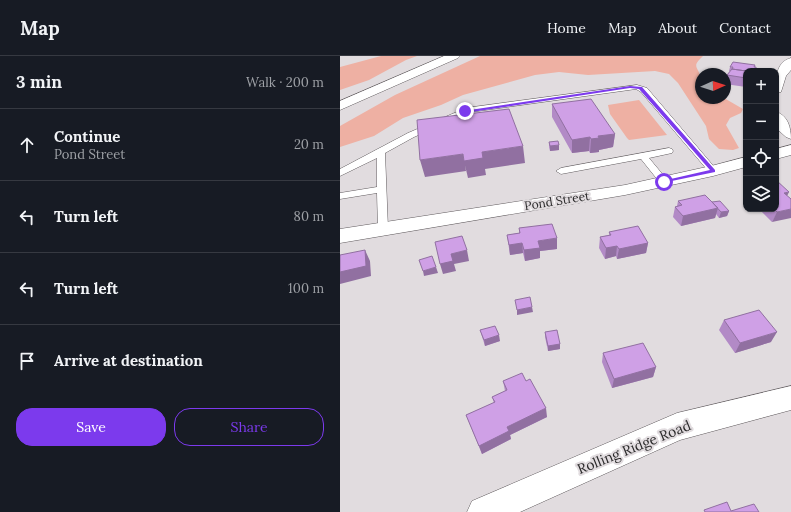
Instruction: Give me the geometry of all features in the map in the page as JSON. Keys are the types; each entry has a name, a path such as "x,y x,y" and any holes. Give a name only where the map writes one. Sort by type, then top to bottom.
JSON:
{"main road":[{"path":"340,106 454,56"},
{"path":"779,79 791,62"},
{"path":"779,121 791,134"},
{"path":"779,153 791,150"},
{"name":"Pond Street","path":"340,236 596,195 664,182 743,163"},
{"name":"Rolling Ridge Road","path":"483,512 677,427 791,398"}],"lane":[{"path":"340,173 411,135 473,109 633,86 644,90 713,171"},
{"path":"561,171 669,151"},
{"path":"375,230 381,189 381,152"},
{"path":"643,156 664,182"},
{"path":"340,196 381,189"}],"shaded area":[{"path":"381,56 417,56 406,60 369,80 340,90 340,67"},
{"path":"480,56 703,56 697,62 697,68 695,68 695,104 731,104 731,102 743,109 741,113 730,118 726,125 739,148 733,150 719,149 709,139 706,126 678,83 669,74 655,71 588,75 559,72 535,75 463,95 441,105 403,118 374,136 340,147 340,126 395,95"},
{"path":"639,100 667,135 629,140 627,138 610,114 608,105"}],"building":[{"path":"733,62 755,65 754,67 756,68 743,68 743,71 732,69 733,67 730,67"},
{"path":"732,69 743,71 743,78 731,76"},
{"path":"591,99 615,134 598,136 599,138 591,139 590,137 572,140 552,104"},
{"path":"509,109 523,146 482,152 483,158 464,161 463,154 420,160 417,120"},
{"path":"558,141 559,145 550,146 549,142"},
{"path":"779,183 789,192 784,193 791,199 791,209 779,212"},
{"path":"705,195 718,208 683,216 675,207 682,205 678,201"},
{"path":"720,201 729,211 721,212 712,202"},
{"path":"552,224 557,238 538,241 540,248 524,250 522,243 509,245 507,235 520,233 519,228"},
{"path":"638,226 648,243 619,249 617,246 606,248 600,237 611,235 609,232"},
{"path":"462,236 467,250 451,254 453,261 440,264 435,242"},
{"path":"365,250 366,266 340,272 340,255"},
{"path":"432,256 436,267 423,271 419,260"},
{"path":"530,297 532,307 517,310 515,300"},
{"path":"759,310 777,332 740,343 724,320"},
{"path":"495,326 499,335 484,340 480,330"},
{"path":"557,330 560,344 548,346 545,332"},
{"path":"643,343 656,367 614,379 603,353"},
{"path":"522,373 526,381 530,379 546,408 507,427 509,431 479,446 466,415 495,402 492,397 507,390 503,381"},
{"path":"727,502 731,511 754,504 759,512 705,512 704,510"}],"route":[{"path":"465,111 477,108 633,86 640,88 644,90 713,171 664,182"}]}
